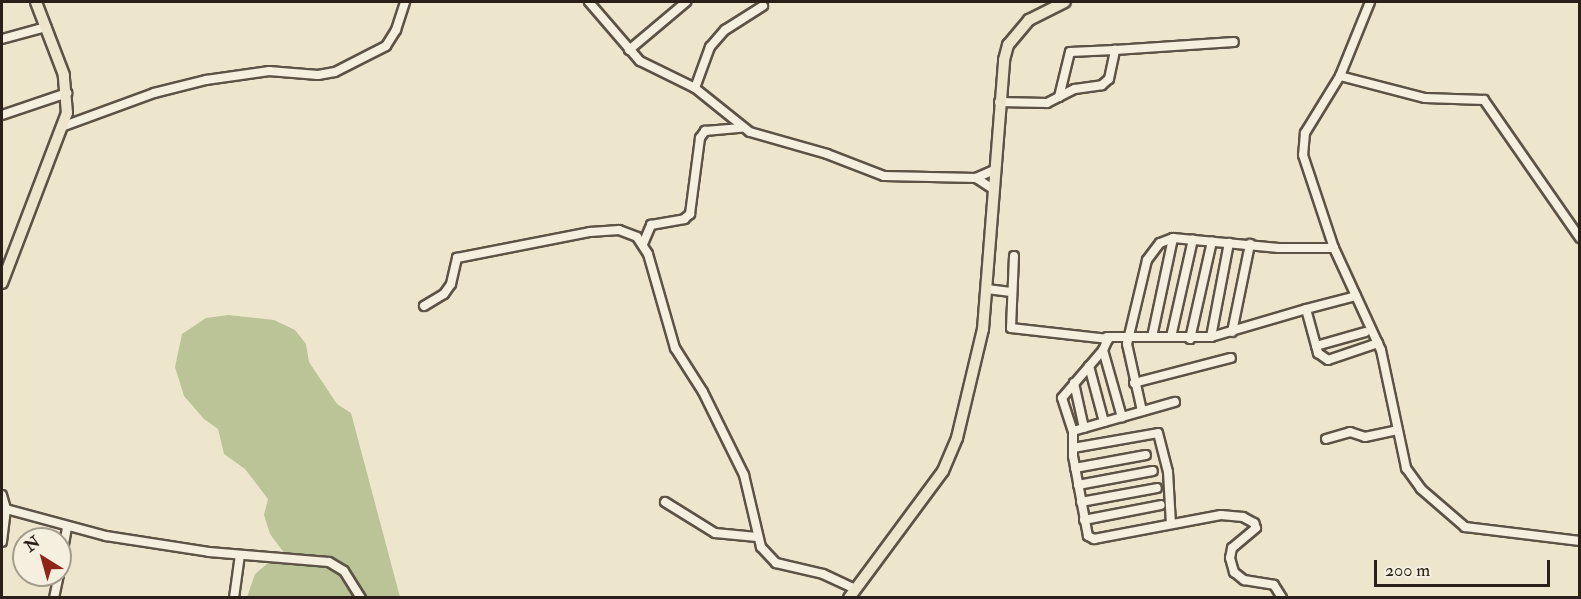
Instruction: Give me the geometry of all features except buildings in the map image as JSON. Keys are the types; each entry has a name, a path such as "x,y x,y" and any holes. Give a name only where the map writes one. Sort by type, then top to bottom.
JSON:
{"main road":[{"path":"2,283 64,126 67,93 36,2"},
{"path":"851,593 952,453 983,329 999,102 1008,45 1029,20 1065,2"}],"street":[{"path":"64,126 154,93 206,80 269,71 318,75 334,72 386,46 396,30 405,2"},
{"path":"589,2 629,50 649,68 695,88 741,128 884,176 976,178 994,170"},
{"path":"629,50 686,2"},
{"path":"1370,2 1340,76 1309,124 1303,142 1307,172 1334,248 1367,321 1408,474 1465,527 1580,541"},
{"path":"695,88 710,47 724,30 763,6"},
{"path":"2,39 46,27"},
{"path":"1059,98 1070,52 1234,42"},
{"path":"999,102 1037,104 1106,83 1115,50"},
{"path":"1340,76 1425,98 1484,100 1580,238"},
{"path":"2,115 67,93"},
{"path":"643,244 651,225 690,214 700,138 705,131 741,128"},
{"path":"976,178 993,189"},
{"path":"424,306 444,294 455,275 457,258 607,230 629,232 643,244 675,348 703,392 744,475 757,537 777,563 823,574 851,593"},
{"path":"1142,411 1127,351 1147,260 1160,243 1173,237 1229,243 1334,248"},
{"path":"1152,337 1173,237"},
{"path":"1171,337 1193,239"},
{"path":"1190,339 1212,241"},
{"path":"1211,337 1229,243"},
{"path":"1232,332 1250,244"},
{"path":"1014,256 1008,322 1013,330 1107,337 1190,339 1211,337 1356,296"},
{"path":"987,289 1011,291"},
{"path":"1306,309 1316,346 1325,360 1373,345"},
{"path":"1367,321 1365,332 1373,345"},
{"path":"1316,346 1365,332"},
{"path":"1107,337 1103,350 1062,398 1073,431 1075,468 1088,536 1094,539 1221,515 1251,520 1256,528 1232,548 1231,565 1239,578 1274,585 1282,597"},
{"path":"1103,350 1122,417"},
{"path":"1134,383 1231,358"},
{"path":"1089,366 1104,422"},
{"path":"1074,383 1084,428"},
{"path":"1073,431 1175,402"},
{"path":"1326,439 1350,432 1361,437 1397,430"},
{"path":"1073,448 1160,434 1168,472 1171,524"},
{"path":"1075,468 1146,455"},
{"path":"1078,485 1153,471"},
{"path":"1081,502 1157,488"},
{"path":"2,495 6,509 2,542"},
{"path":"665,502 716,533 757,537"},
{"path":"1084,520 1161,505"},
{"path":"6,509 64,527"},
{"path":"72,529 240,555 338,565 361,597"},
{"path":"234,597 240,555"}],"green space":[{"path":"228,315 274,320 295,330 306,344 309,362 337,404 351,413 400,597 247,597 255,574 268,563 288,558 270,534 264,515 268,499 245,469 224,454 218,429 204,419 184,396 175,367 182,334 206,318"}]}
